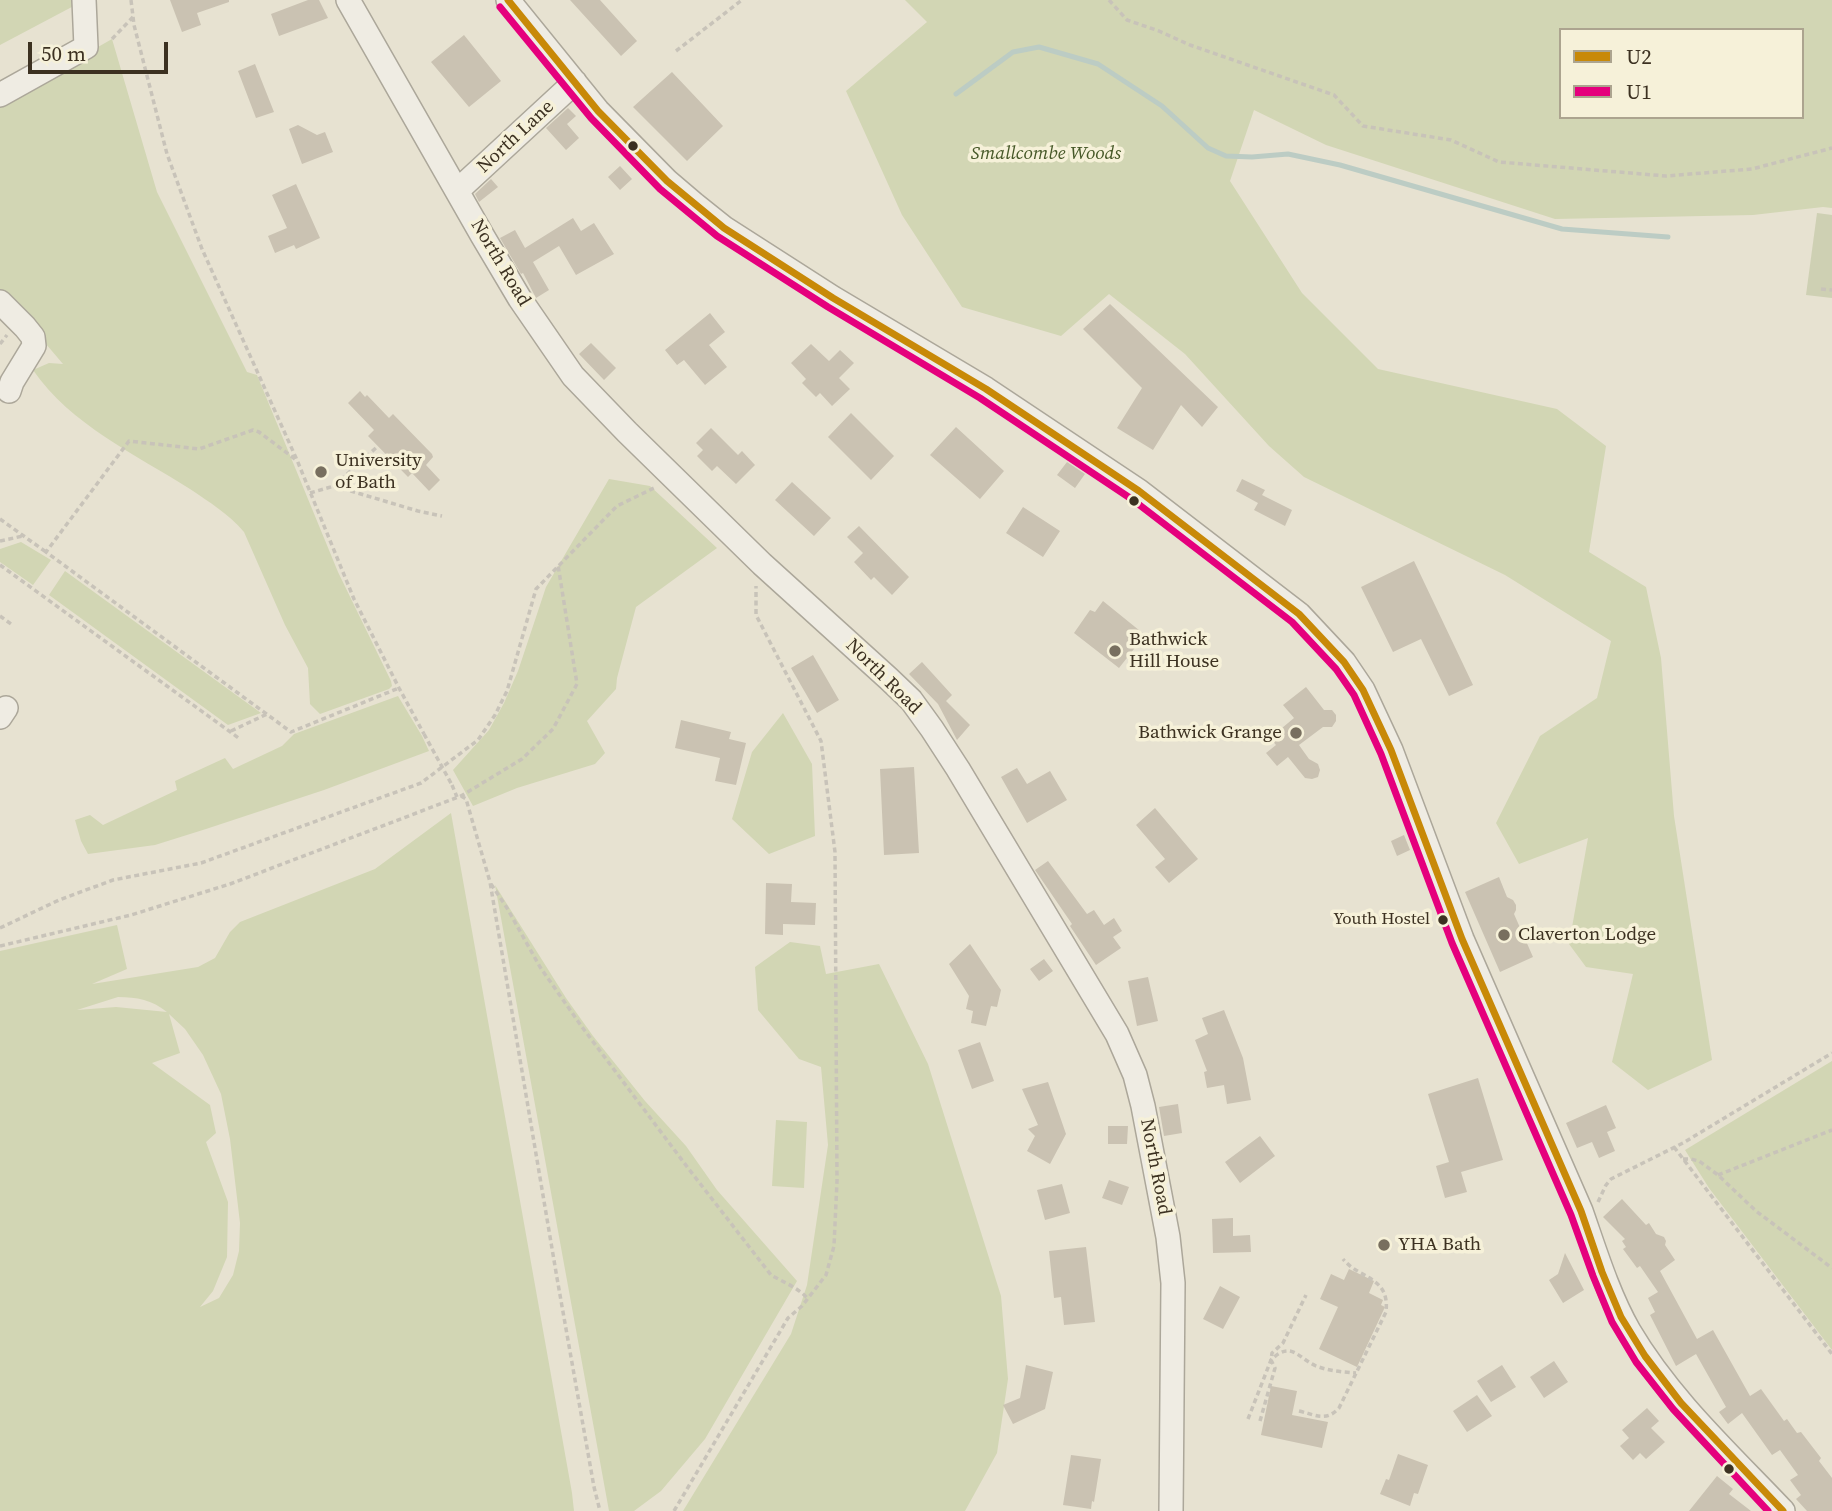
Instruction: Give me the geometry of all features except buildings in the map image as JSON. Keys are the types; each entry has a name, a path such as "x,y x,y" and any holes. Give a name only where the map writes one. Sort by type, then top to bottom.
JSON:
{"street":[{"path":"0,95 86,47 84,0"},
{"name":"North Road","path":"348,0 520,299 573,376 762,564 911,701 932,729 1069,953 1122,1046 1135,1075 1143,1106 1168,1237 1173,1283 1171,1511"},
{"path":"508,0 598,111 652,166 724,228 833,299 986,389 1128,483 1299,614 1337,653 1363,690 1391,750 1462,939 1581,1211 1596,1257 1629,1330 1655,1370 1783,1511"},
{"name":"North Lane","path":"457,191 575,82"},
{"path":"0,302 33,337 34,346 9,391"}],"path":[{"path":"131,0 167,155 198,237 297,460 354,599 452,785 459,797 466,799 490,882 554,1264 600,1511"},
{"path":"676,51 742,0"},
{"path":"1109,0 1127,20 1189,45 1334,95 1363,126 1451,140 1499,162 1666,176 1752,169 1832,148"},
{"path":"112,38 133,17"},
{"path":"1821,289 1832,290"},
{"path":"46,552 129,441 199,449 253,430 297,460"},
{"path":"310,494 334,486 378,446"},
{"path":"0,928 59,900 113,880 201,863 421,783 478,740 495,715 507,691 536,589 617,506 674,479"},
{"path":"334,486 442,516"},
{"path":"0,519 291,732 399,688"},
{"path":"0,541 23,536"},
{"path":"674,1511 788,1318 826,1275 834,1246 837,1181 835,852 821,741 756,615 757,574 762,564"},
{"path":"0,565 240,739"},
{"path":"0,946 131,915 230,884 459,797 522,759 552,729 577,684 558,565"},
{"path":"0,616 11,624"},
{"path":"229,732 267,714"},
{"path":"490,882 540,967 688,1168 771,1275 802,1292 807,1298"},
{"path":"1581,1211 1598,1204 1611,1179 1683,1143 1832,1054"},
{"path":"1718,1175 1832,1130"},
{"path":"1674,1147 1832,1354"},
{"path":"1683,1159 1699,1161 1756,1211 1832,1268"},
{"path":"1299,1411 1327,1417 1333,1415 1339,1408 1386,1312 1387,1302 1379,1284 1350,1268 1343,1259"},
{"path":"1248,1419 1272,1353 1283,1343 1306,1295"},
{"path":"1271,1360 1278,1353 1286,1351 1296,1353 1328,1370 1356,1373"},
{"path":"1260,1421 1275,1368 1271,1360"}],"green space":[{"path":"0,0 85,0 0,45"},
{"name":"Smallcombe Woods","path":"905,0 1832,0 1832,208 1753,215 1555,219 1326,145 1254,110 1230,181 1302,293 1378,369 1557,409 1606,446 1589,552 1646,587 1661,658 1674,816 1712,1060 1648,1090 1612,1062 1633,974 1586,967 1569,944 1588,838 1519,864 1496,823 1540,736 1597,698 1611,641 1505,575 1304,477 1269,446 1185,354 1109,294 1061,336 962,307 902,215 846,91 927,22"},
{"path":"112,39 157,192 247,372 257,375 338,572 391,681 392,686 389,689 320,714 310,704 308,668 285,625 244,532 190,489 85,423 48,389 33,370 49,363 63,364 0,290 0,103"},
{"path":"1817,213 1832,215 1832,298 1806,295"},
{"path":"609,479 650,486 717,548 636,607 616,689 587,721 605,753 595,764 517,788 473,806 453,770 489,730 504,703 518,671 546,587"},
{"path":"21,542 51,560 33,585 0,562 0,549"},
{"path":"65,571 261,713 228,725 49,595"},
{"path":"398,696 429,751 324,790 155,845 88,854 81,841 75,820 90,815 103,825 177,790 175,781 225,758 233,769 282,746 294,734"},
{"path":"783,713 812,764 815,836 769,854 732,819 752,752"},
{"path":"451,813 574,1511 0,1511 0,951 117,925 127,969 92,984 198,967 215,958 230,932 240,922 375,869","holes":["118,997 144,1000 167,1012 116,1007 77,1010","169,1014 185,1029 203,1055 221,1094 230,1139 240,1223 239,1251 233,1275 219,1298 200,1307 213,1291 227,1257 228,1202 206,1142 216,1133 210,1105 152,1063 180,1053"]},
{"path":"495,885 593,1036 645,1101 686,1146 717,1190 797,1281 705,1439 661,1491 634,1511 609,1511"},
{"path":"790,942 820,946 826,974 879,964 928,1064 1001,1296 1008,1379 997,1453 965,1511 683,1511 791,1334 807,1285 828,1145 821,1067 799,1059 758,1010 755,967"},
{"path":"1832,1061 1832,1350 1709,1188 1685,1150"},
{"path":"776,1120 807,1122 804,1188 772,1186"}],"waterway":[{"path":"956,94 1013,52 1039,47 1098,64 1162,106 1208,148 1226,156 1288,154 1340,165 1562,229 1668,237"}],"transit line":[{"name":"U2","path":"508,0 598,111 667,181 724,228 833,298 986,389 1139,491 1299,614 1344,662 1363,690 1391,750 1462,939 1581,1211 1621,1317 1645,1356 1681,1403 1783,1511"},
{"name":"U1","path":"500,7 591,118 660,189 717,236 828,307 980,398 1133,500 1292,622 1336,669 1354,695 1381,754 1452,943 1571,1215 1612,1322 1636,1362 1673,1409 1768,1511"}],"place":[{"name":"University of Bath","path":"321,472"},
{"name":"Bathwick Hill House","path":"1115,651"},
{"name":"Bathwick Grange","path":"1296,733"},
{"name":"Youth Hostel","path":"1443,920"},
{"name":"Claverton Lodge","path":"1504,935"},
{"name":"YHA Bath","path":"1384,1245"}]}
